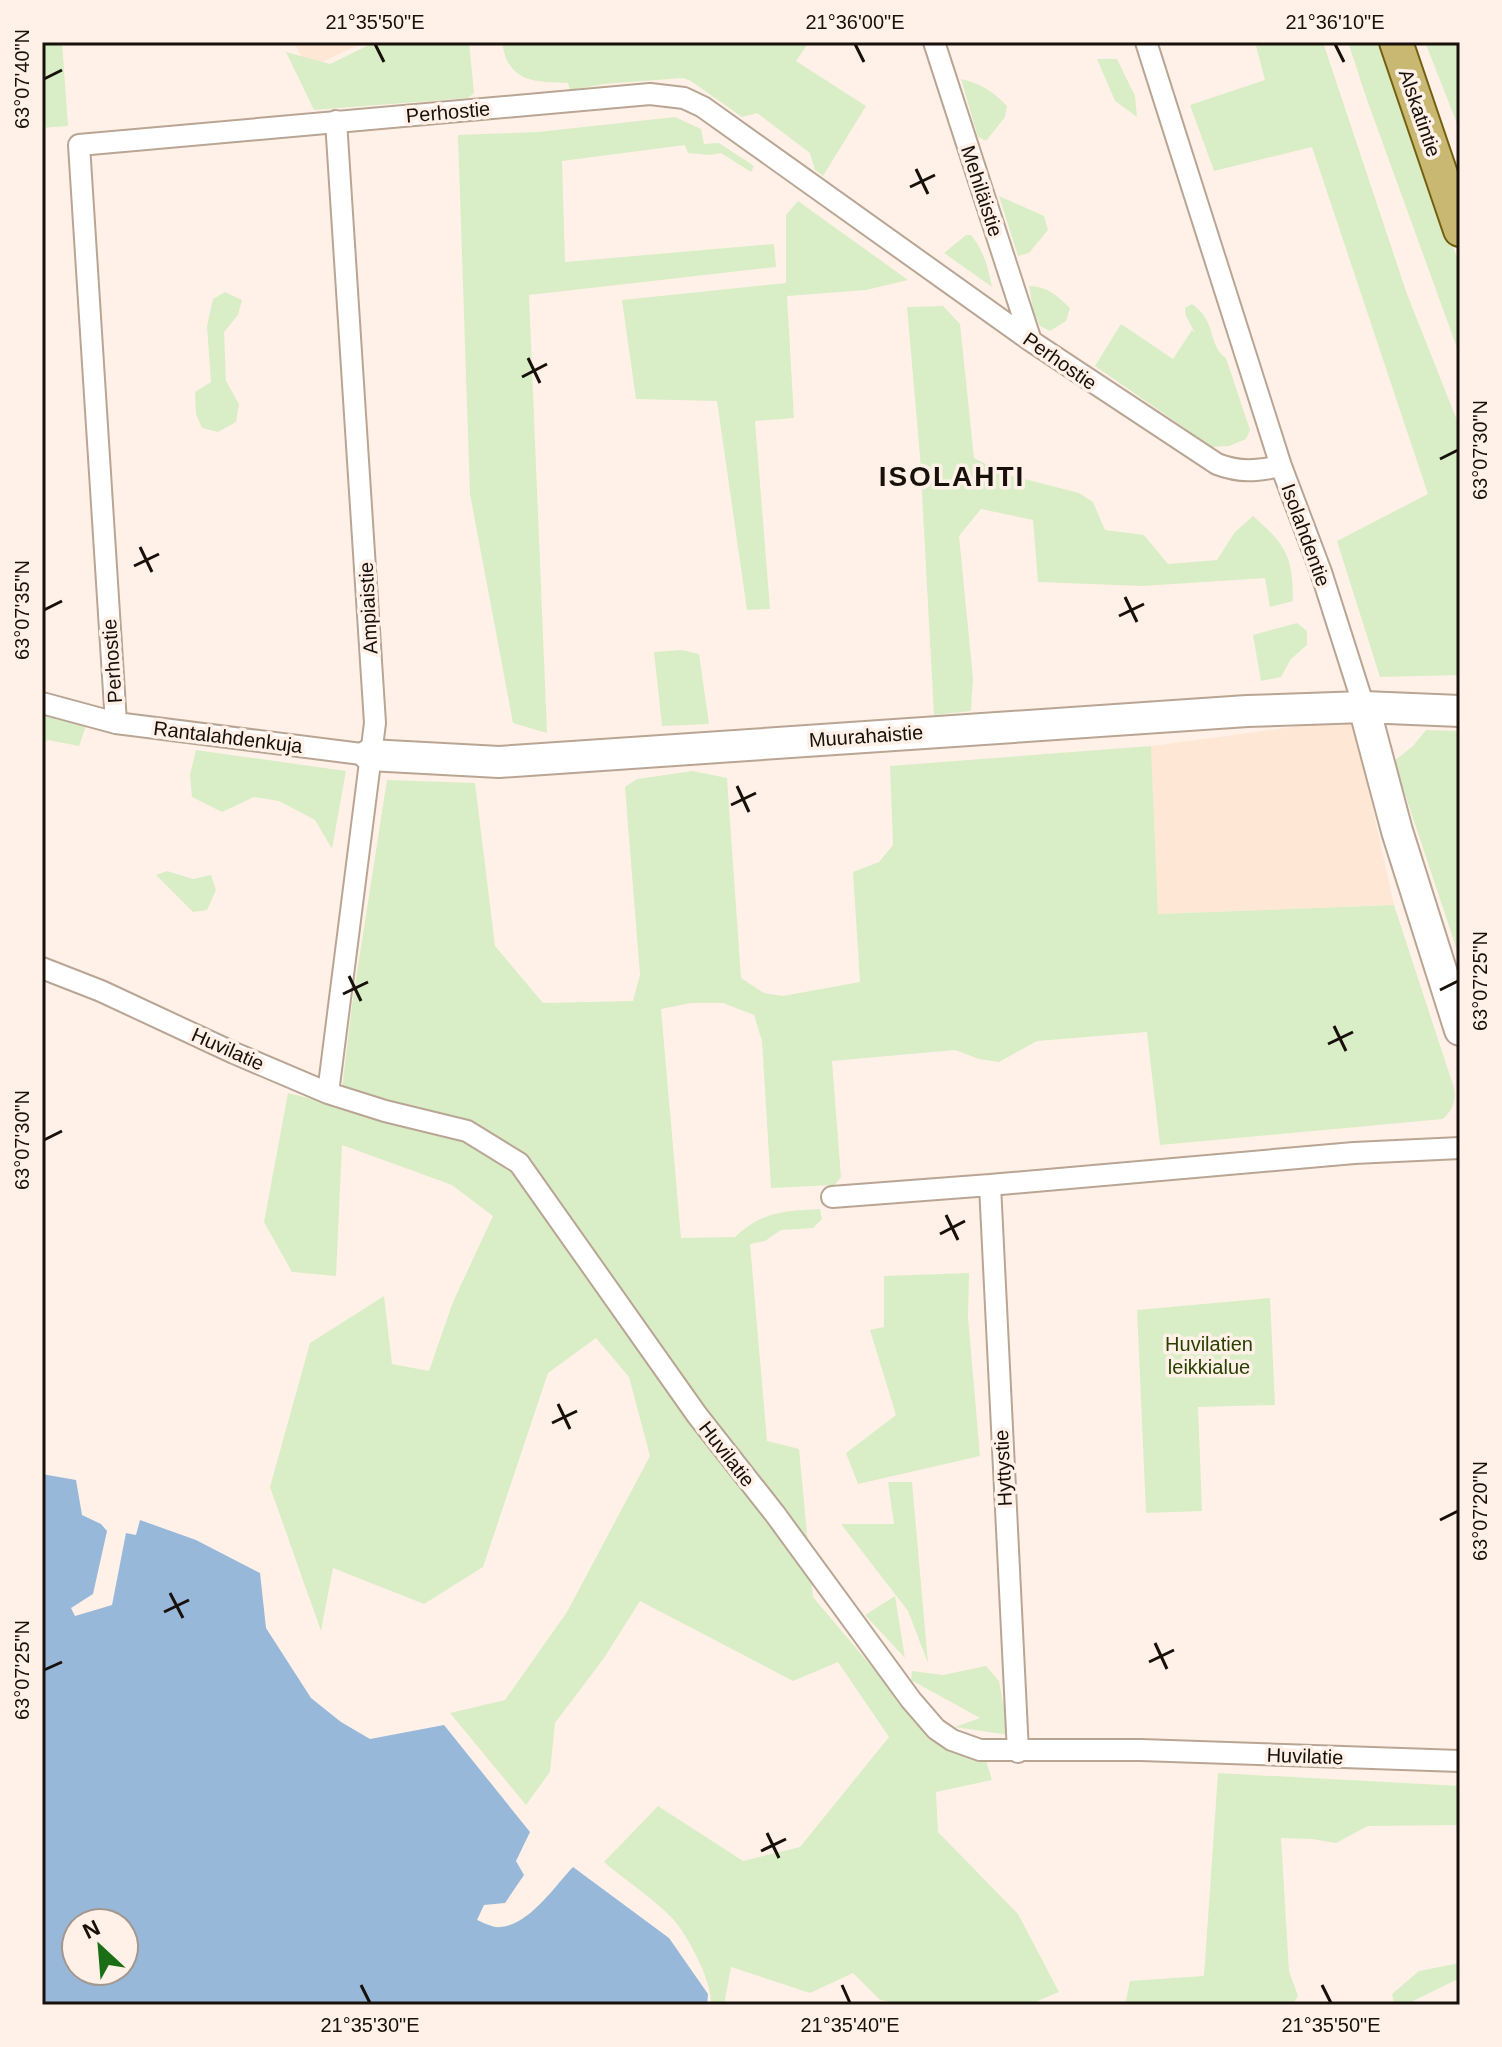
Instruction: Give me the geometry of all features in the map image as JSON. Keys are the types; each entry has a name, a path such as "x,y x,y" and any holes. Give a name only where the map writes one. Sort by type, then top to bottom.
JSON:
{"main road":[{"name":"Alskatintie","path":"1396,42 1460,230"}],"street":[{"name":"Mehiläistie","path":"934,42 1031,341"},
{"name":"Isolahdentie","path":"1146,42 1281,466 1321,572 1364,707 1397,831 1460,1030"},
{"name":"Perhostie","path":"116,723 79,145 650,94 684,98 703,107 1031,341 1217,464 1236,471 1281,466"},
{"name":"Ampiaistie","path":"328,1093 375,723 336,121"},
{"name":"Rantalahdenkuja","path":"42,703 116,723 369,755"},
{"name":"Muurahaistie","path":"369,755 499,762 1184,715 1364,707 1460,711"},
{"name":"Huvilatie","path":"42,968 101,991 328,1093 467,1131 519,1163 697,1415 775,1514 911,1700 936,1729 952,1740 980,1750 1018,1752 1141,1750 1460,1761"},
{"path":"832,1197 1354,1153 1460,1148"},
{"name":"Hyttystie","path":"990,1185 1018,1752"}],"shaded area":[{"path":"294,42 365,42 307,69"},
{"path":"1353,719 1394,905 1158,914 1151,746"}],"green space":[{"path":"42,42 62,42 68,126 42,128"},
{"path":"375,42 469,42 474,93 468,98 314,110 286,52 330,64"},
{"path":"502,42 809,42 796,61 866,106 823,176 815,170 810,153 757,113 742,117 691,81 683,78 570,90 568,83 524,78 510,66"},
{"path":"1255,42 1323,42 1407,294 1460,428 1460,675 1380,677 1337,541 1428,494 1312,147 1214,171 1190,105 1265,80"},
{"path":"1348,42 1380,42 1460,266 1460,356 1366,97"},
{"path":"1425,42 1460,42 1460,131"},
{"path":"1097,59 1117,59 1135,96 1137,117 1115,101"},
{"path":"961,79 986,89 1007,106 1005,117 986,141 978,137"},
{"path":"675,117 701,129 704,144 719,143 754,166 751,172 721,153 688,153 685,145 562,161 565,262 774,244 776,267 529,295 547,733 513,723 470,494 458,135 538,132"},
{"path":"999,196 1044,216 1048,230 1029,253 1018,256"},
{"path":"798,201 908,280 866,290 787,296 794,418 755,421 770,609 747,610 717,401 636,399 622,300 786,283 786,215"},
{"path":"966,235 971,235 982,253 992,287 944,253"},
{"path":"1029,286 1047,290 1070,308 1066,321 1050,331 1040,326 1033,310"},
{"path":"225,292 242,300 238,315 224,332 226,381 239,404 236,422 218,432 202,428 196,414 195,392 211,382 207,326 213,299"},
{"path":"1192,304 1206,318 1216,347 1226,358 1250,430 1246,439 1229,446 1212,447 1095,366 1121,324 1173,359 1192,330 1195,333 1185,308"},
{"path":"943,306 960,324 974,458 1005,474 1079,493 1093,502 1105,530 1144,535 1168,564 1217,560 1235,532 1253,516 1285,552 1291,573 1293,601 1270,607 1265,578 1143,586 1038,582 1033,520 981,509 959,536 973,678 971,711 934,715 920,456 907,307"},
{"path":"1297,623 1307,631 1307,645 1291,659 1281,677 1261,681 1253,635"},
{"path":"682,650 699,654 709,724 662,726 654,652"},
{"path":"42,715 86,726 79,746 48,740 42,745"},
{"path":"1426,730 1460,731 1460,959 1394,761 1413,746"},
{"path":"1151,746 1158,914 1394,905 1454,1088 1453,1105 1443,1119 1160,1145 1147,1032 1037,1041 999,1062 955,1050 832,1061 841,1177 835,1185 771,1188 762,1041 754,1015 723,1003 691,1003 661,1009 681,1238 735,1237 755,1222 774,1214 820,1209 822,1219 813,1228 781,1230 765,1241 750,1244 767,1441 799,1449 813,1597 930,1736 985,1757 992,1780 936,1792 938,1832 1018,1914 1059,1992 1028,2005 910,2005 880,2000 853,1973 810,1993 731,1967 724,2005 711,2005 704,1973 679,1927 657,1904 604,1862 658,1806 743,1861 800,1847 889,1737 838,1662 793,1681 640,1601 604,1658 555,1723 550,1772 526,1805 450,1713 505,1700 567,1612 650,1456 629,1377 596,1338 548,1373 483,1567 424,1604 333,1568 321,1631 270,1487 310,1343 384,1296 392,1364 429,1371 453,1302 493,1216 452,1185 342,1145 336,1276 292,1272 264,1222 288,1093 340,1106 352,1005 387,780 475,783 495,946 543,1003 633,1001 640,975 625,787 637,779 693,771 727,778 741,978 764,993 783,996 860,982 853,872 879,862 893,845 890,766"},
{"path":"196,750 346,771 332,849 315,820 279,801 254,797 222,812 192,797 190,775"},
{"path":"167,871 193,879 211,875 216,890 207,910 193,912 156,875"},
{"path":"969,1273 968,1317 980,1456 858,1484 846,1453 896,1415 870,1330 884,1327 884,1276"},
{"name":"Huvilatien leikkialue","path":"1270,1298 1275,1405 1198,1407 1202,1511 1146,1513 1137,1310"},
{"path":"888,1482 912,1482 928,1663 908,1611 841,1524 894,1524"},
{"path":"895,1596 905,1658 865,1615"},
{"path":"986,1666 999,1681 1009,1735 955,1727 980,1718 911,1680 912,1671 943,1675"},
{"path":"1218,1773 1460,1786 1460,1825 1368,1826 1336,1843 1281,1838 1289,1971 1298,1996 1292,2005 1125,2005 1130,1981 1204,1976"},
{"path":"1460,1963 1460,1978 1405,2005 1394,2003 1392,1994 1419,1971"}],"water":[{"path":"42,1474 76,1480 82,1515 101,1524 107,1531 93,1594 71,1608 75,1616 112,1605 126,1533 136,1535 140,1520 196,1540 260,1573 266,1628 311,1698 341,1722 370,1739 444,1725 530,1832 516,1861 524,1875 505,1903 484,1905 477,1920 498,1927 522,1919 573,1867 669,1938 708,1994 707,2005 42,2005"}],"district":[{"name":"ISOLAHTI","path":"952,476"}]}
